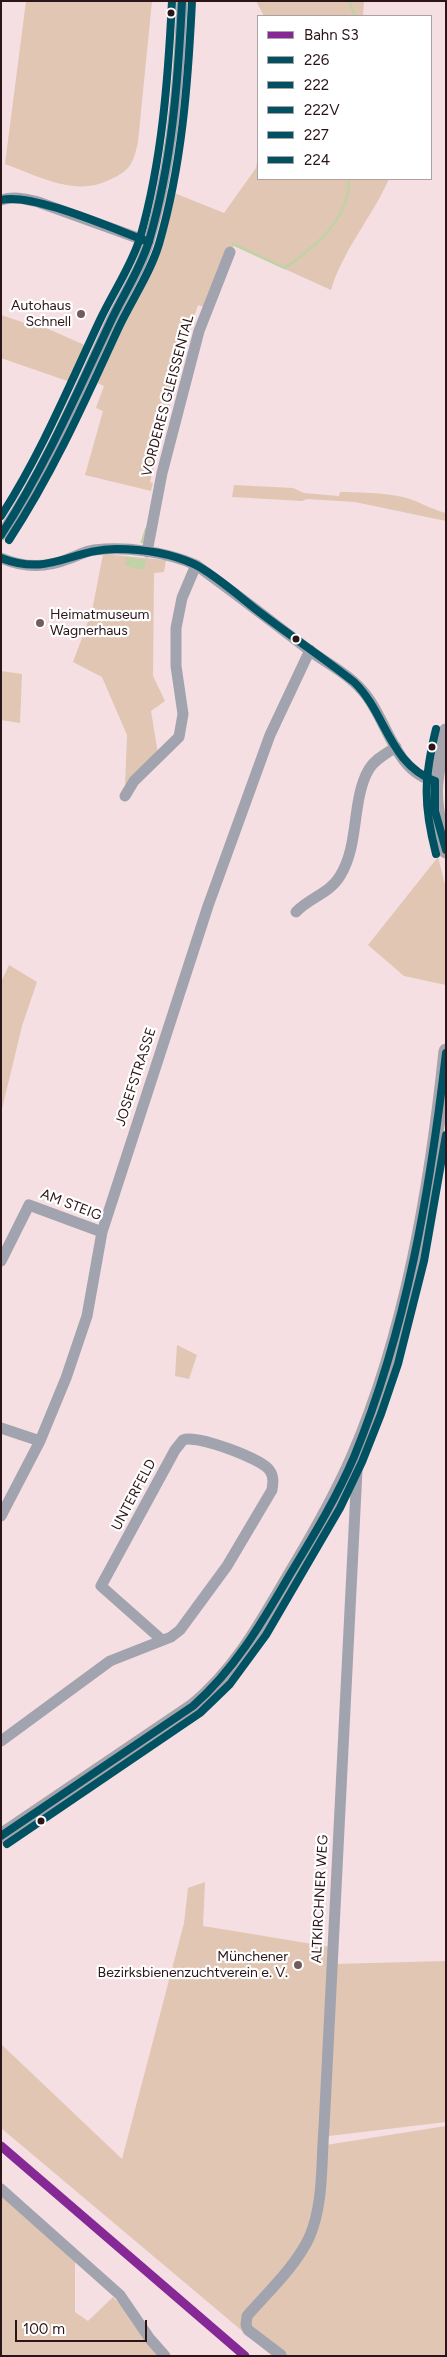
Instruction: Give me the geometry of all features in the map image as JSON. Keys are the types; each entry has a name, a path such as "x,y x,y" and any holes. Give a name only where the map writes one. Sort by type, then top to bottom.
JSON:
{"main road":[{"path":"446,731 434,781 435,811 446,851"},
{"path":"1,1836 193,1706 226,1675 259,1630 315,1533 350,1464 373,1406 387,1361 414,1255 435,1146 446,1051"}],"street":[{"path":"1,534 40,470 112,318 136,276 149,242 157,211 177,91 182,1"},
{"path":"1,200 23,198 38,202 149,242"},
{"name":"VORDERES GLEISSENTAL","path":"147,552 162,473 199,331 230,252"},
{"path":"1,558 11,562 39,566 67,560 93,550 147,552 172,556 196,565 354,681 380,714 396,747 414,773 423,779 434,781"},
{"path":"125,796 134,781 179,737 183,714 176,666 176,628 182,598 196,565"},
{"name":"JOSEFSTRASSE","path":"1,1516 40,1441 66,1378 86,1316 102,1232 153,1072 242,808 270,735 310,650"},
{"path":"296,912 303,904 330,887 339,877 349,857 363,782 370,767 396,747"},
{"name":"AM STEIG","path":"1,1261 29,1205 102,1232"},
{"path":"1,1428 40,1441"},
{"name":"UNTERFELD","path":"188,1438 210,1443 264,1464 270,1470 274,1480 272,1490 227,1566 180,1630 171,1637 162,1640 101,1586 175,1450 183,1440 188,1438"},
{"name":"ALTKIRCHNER WEG","path":"281,2355 248,2330 246,2325 247,2316 298,2256 309,2238 318,2200 324,2128 357,1470 350,1464"},
{"path":"1,1741 110,1661 162,1640"},
{"path":"1,2189 120,2295 150,2339 165,2356"}],"shaded area":[{"path":"26,1 152,1 138,142 130,166 116,177 96,185 70,186 43,179 5,164"},
{"path":"256,1 364,1 363,15 263,15"},
{"path":"257,162 257,180 388,180 350,247 331,290 234,246 226,254 204,307 198,305 185,343 150,482 153,483 151,491 85,475 103,411 96,408 104,386 93,381 96,367 106,340 151,257 167,190 224,213 256,168"},
{"path":"1,315 25,323 28,320 89,347 73,383 1,358"},
{"path":"234,485 293,488 304,493 339,496 340,492 394,495 446,513 446,521 355,502 232,497"},
{"path":"103,554 166,560 164,572 154,573 153,676 165,701 151,711 158,754 125,786 127,735 102,677 73,662 92,611"},
{"path":"127,557 146,560 144,569 136,569 125,565"},
{"path":"1,671 22,674 20,723 1,720"},
{"path":"438,857 446,888 446,985 404,976 368,945"},
{"path":"9,965 37,982 22,1026 1,1113 1,982"},
{"path":"177,1345 197,1355 189,1379 175,1376"},
{"path":"205,1882 203,1926 331,1947 326,2145 446,2126 446,2356 272,2356 1,2128 1,2044 122,2159 184,1923 188,1888"},
{"path":"446,1961 446,2122 329,2136 335,1964"},
{"path":"1,2196 75,2260 75,2312 88,2321 113,2297 132,2316 158,2356 1,2356"}],"waterway":[{"path":"349,1 355,15"},
{"path":"233,244 285,268 308,251 329,231 343,207 348,194 349,180"},
{"path":"142,542 146,529"}],"rail line":[{"name":"S3","path":"1,2146 245,2356"}],"transit line":[{"name":"224","path":"1,516 42,444 100,320 132,259 140,238 154,180 163,121 172,1"},
{"name":"222V","path":"1,535 32,483 59,431 136,272 149,241 157,212 173,122 182,1"},
{"name":"227","path":"9,540 40,489 68,436 118,329 151,266 159,244 167,214 183,124 192,1"},
{"name":"222V","path":"1,200 15,199 53,207 96,221 149,242"},
{"name":"226","path":"1,558 33,565 47,564 100,550 126,549 166,554 202,568 354,682 365,694 389,737 407,763 435,781"},
{"name":"222","path":"436,729 427,777 427,805 436,854"},
{"name":"226","path":"435,781 435,811 446,850"},
{"name":"226","path":"1,1836 193,1706 208,1692 246,1645 279,1594 323,1518 354,1457 373,1408 402,1309 424,1207 446,1053"},
{"name":"222","path":"7,1844 200,1713 230,1684 266,1635 340,1508 362,1462 381,1414 398,1364 424,1261 446,1135"}],"place":[{"name":"Autohaus Schnell","path":"81,314"},
{"name":"Heimatmuseum Wagnerhaus","path":"40,623"},
{"name":"Münchener Bezirksbienenzuchtverein e. V.","path":"298,1965"}]}
